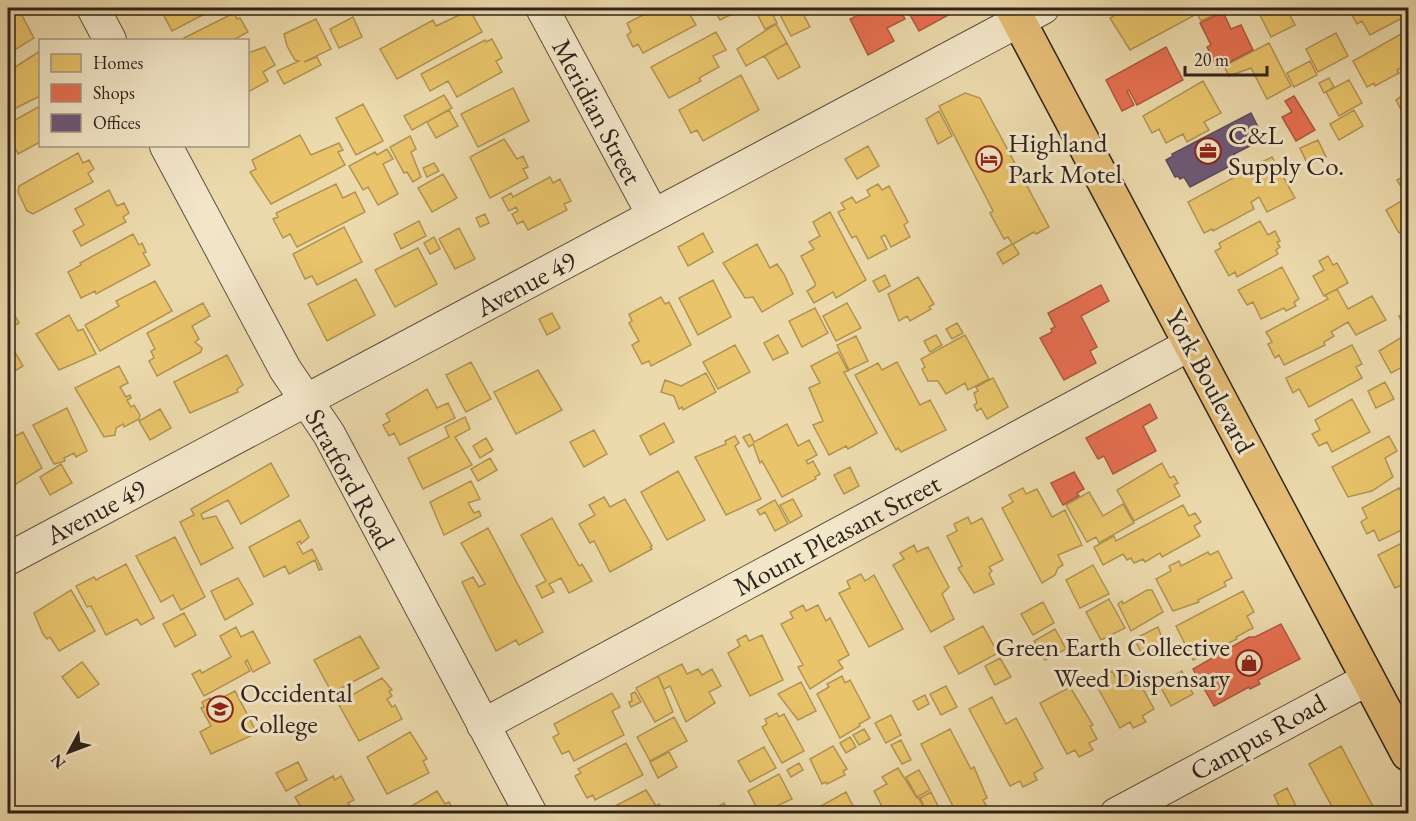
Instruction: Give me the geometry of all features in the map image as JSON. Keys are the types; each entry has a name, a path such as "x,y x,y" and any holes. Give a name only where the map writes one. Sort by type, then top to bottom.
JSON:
{"main road":[{"name":"York Boulevard","path":"1024,12 1191,344 1408,754"}],"street":[{"path":"93,8 109,39"},
{"name":"Meridian Street","path":"542,8 653,216"},
{"name":"Avenue 49","path":"8,559 653,216 1024,12"},
{"name":"Stratford Road","path":"167,147 285,369 328,434 531,813"},
{"name":"Mount Pleasant Street","path":"483,725 1191,344"},
{"name":"Campus Road","path":"1116,813 1368,679"}],"building: Homes":[{"path":"18,8 34,38 8,54 8,11"},
{"path":"165,8 216,8 172,31 161,10"},
{"path":"657,8 674,8 675,11 686,8 696,25 643,53 638,44 633,47 627,35 631,32 627,23"},
{"path":"713,8 744,8 720,20"},
{"path":"754,8 769,8 777,23 765,29"},
{"path":"800,8 810,27 791,36 777,9"},
{"path":"1129,8 1188,8 1193,16 1130,50 1110,18"},
{"path":"1194,8 1214,8 1217,13 1201,21"},
{"path":"1266,8 1286,8 1295,25 1271,37 1258,11"},
{"path":"1348,8 1408,8 1408,15 1370,35 1362,21 1357,24"},
{"path":"470,10 482,32 397,79 380,49 433,20 436,26"},
{"path":"234,13 237,19 240,18 248,32 235,39 184,38"},
{"path":"353,17 362,37 339,48 330,29"},
{"path":"316,19 331,49 304,62 317,57 321,65 284,84 277,71 299,61 295,60 287,46 284,34"},
{"path":"776,24 787,43 746,66 737,49"},
{"path":"1408,30 1408,70 1403,71 1401,68 1397,70 1399,73 1375,86 1374,83 1367,87 1353,61"},
{"path":"716,32 726,50 713,56 719,67 699,78 701,81 669,98 651,67"},
{"path":"1336,33 1348,56 1318,72 1306,49"},
{"path":"492,39 502,58 496,61 502,72 457,97 448,81 430,91 421,74 485,40 486,42"},
{"path":"787,43 800,67 778,79 766,58 763,57"},
{"path":"1269,43 1291,86 1267,99 1251,68 1229,76 1224,66"},
{"path":"265,47 275,65 263,72 268,81 249,91 249,53"},
{"path":"39,52 39,96 8,112 9,71"},
{"path":"1310,61 1317,75 1294,87 1287,73"},
{"path":"741,75 759,110 703,141 697,130 691,133 679,110"},
{"path":"1329,78 1334,87 1324,93 1319,83"},
{"path":"1349,80 1362,103 1339,116 1326,92"},
{"path":"1203,81 1221,113 1204,122 1209,130 1187,142 1183,134 1166,143 1159,129 1152,133 1143,116"},
{"path":"513,88 529,121 478,147 461,114"},
{"path":"1408,91 1408,123 1396,100"},
{"name":"Highland Park Motel","path":"965,93 980,98 1049,227 1036,234 1034,232 1013,244 1019,254 1003,264 997,253 1012,244 1008,237 1004,239 990,213 993,211 939,106"},
{"path":"444,95 452,108 412,130 404,116"},
{"path":"363,104 383,141 356,155 336,118"},
{"path":"39,107 39,143 18,154 16,150 8,154 8,124"},
{"path":"449,110 458,126 436,138 427,122"},
{"path":"1354,110 1363,126 1339,140 1330,124"},
{"path":"939,111 952,136 938,144 926,119"},
{"path":"300,135 311,155 339,143 343,150 338,152 345,165 271,204 250,172 256,169 252,160"},
{"path":"410,136 416,149 411,152 421,177 413,182 407,172 404,173 390,147"},
{"path":"504,139 517,159 523,156 528,167 523,169 528,178 490,198 470,157"},
{"path":"1318,140 1326,157 1308,165 1300,148"},
{"path":"868,146 879,166 857,179 845,159"},
{"path":"387,149 393,159 383,164 398,194 378,205 368,187 363,190 349,166 375,152 377,155"},
{"path":"78,153 83,163 89,160 94,169 88,173 93,182 33,214 27,211 18,192 19,186"},
{"path":"1272,157 1295,198 1267,212 1259,197 1251,202 1254,209 1213,231 1212,229 1204,233 1188,202 1235,177 1234,175"},
{"path":"434,163 439,171 427,177 423,168"},
{"path":"443,174 457,198 432,212 418,188"},
{"path":"1408,174 1408,194 1406,195 1397,180"},
{"path":"550,177 553,183 560,179 571,201 564,204 567,210 528,230 523,221 517,224 512,214 518,211 516,207 509,211 502,198 511,193 513,197"},
{"path":"336,184 343,198 355,192 365,212 297,247 290,234 283,238 273,219 278,217 276,213"},
{"path":"878,184 882,190 889,186 908,222 904,225 910,237 891,247 885,235 881,237 887,249 868,259 856,236 852,238 838,212 845,209 841,203 852,197 856,203 870,196 867,190"},
{"path":"109,190 117,206 124,203 129,213 123,217 126,222 81,246 73,231 84,225 75,209"},
{"path":"1408,197 1408,228 1399,233 1386,210"},
{"path":"830,212 866,280 836,298 833,292 814,303 807,291 815,286 815,283 801,256 814,249 809,242 820,236 813,222"},
{"path":"485,214 489,223 480,227 476,218"},
{"path":"419,221 426,236 401,249 394,234"},
{"path":"1260,221 1268,235 1275,231 1280,241 1277,242 1280,247 1276,250 1278,254 1237,277 1235,272 1229,276 1215,251 1221,248 1219,243"},
{"path":"344,227 362,262 317,285 312,276 305,279 293,254"},
{"path":"459,228 475,259 455,269 439,239"},
{"path":"703,233 713,252 688,266 678,247"},
{"path":"133,234 139,245 142,243 146,252 143,253 150,265 96,294 95,291 81,298 68,272"},
{"path":"434,237 440,249 430,254 424,243"},
{"path":"757,244 770,268 777,264 793,294 762,312 753,297 745,298 723,263"},
{"path":"418,248 437,284 395,307 375,270"},
{"path":"1328,256 1333,265 1337,263 1348,283 1324,296 1313,276 1324,270 1319,261"},
{"path":"1282,267 1299,299 1294,302 1296,306 1286,311 1284,308 1261,319 1253,302 1247,305 1238,290"},
{"path":"885,275 890,286 879,292 873,281"},
{"path":"918,277 934,304 929,307 931,309 910,321 907,316 899,321 888,294"},
{"path":"356,279 375,315 327,341 308,304"},
{"path":"713,280 731,317 698,335 679,298"},
{"path":"155,281 172,311 100,351 85,325 119,306 116,301"},
{"path":"1337,289 1348,309 1372,296 1386,320 1356,335 1348,322 1331,332 1334,336 1324,342 1325,345 1284,365 1279,355 1275,358 1268,344 1272,342 1266,332 1328,299 1325,295"},
{"path":"661,297 665,304 669,302 691,345 651,366 649,361 642,364 632,345 639,341 629,323 632,321 629,314"},
{"path":"8,303 19,323 8,329"},
{"path":"203,303 210,316 192,326 199,339 195,342 202,348 201,352 157,376 149,361 154,358 151,351 155,349 147,333"},
{"path":"847,303 861,328 836,341 823,316"},
{"path":"815,308 828,333 802,347 789,321"},
{"path":"1408,311 1408,364 1391,373 1379,351 1407,334 1399,316"},
{"path":"552,313 560,328 547,335 539,319"},
{"path":"69,315 78,331 83,329 96,354 59,370 36,334"},
{"path":"957,323 963,333 952,339 946,329"},
{"path":"778,335 788,353 773,360 764,343"},
{"path":"936,335 942,345 930,352 924,341"},
{"path":"965,335 989,379 968,390 965,383 946,394 938,381 928,381 922,369 925,367 921,359"},
{"path":"856,336 868,361 849,370 837,345"},
{"path":"735,345 750,372 718,389 703,362"},
{"path":"1352,345 1362,364 1356,367 1362,378 1309,407 1299,389 1293,393 1286,378"},
{"path":"12,347 23,366 8,375 8,349"},
{"path":"838,352 848,371 844,372 877,433 848,449 846,446 829,455 813,425 823,421 809,388 820,383 811,366"},
{"path":"227,355 243,385 237,389 238,392 190,413 174,382"},
{"path":"471,362 491,399 466,412 446,375"},
{"path":"897,362 920,405 930,400 946,430 901,452 898,448 896,450 855,375 878,363 882,370"},
{"path":"119,366 128,383 120,387 126,397 130,395 131,398 127,400 131,407 134,405 140,415 139,419 124,427 123,424 116,428 115,435 104,437 75,388"},
{"path":"538,370 562,410 516,434 494,392"},
{"path":"706,373 716,392 683,410 682,407 679,409 674,396 661,392 665,380 681,386"},
{"path":"993,378 1008,407 987,419 981,408 977,411 974,405 977,403 974,393 978,391 976,387"},
{"path":"1385,382 1394,399 1376,408 1368,391"},
{"path":"427,389 437,408 448,403 455,418 400,445 394,433 389,436 383,425 390,421 386,414"},
{"path":"1352,399 1370,432 1332,452 1327,442 1319,446 1312,434 1320,430 1315,420"},
{"path":"67,408 87,451 76,457 74,453 64,458 65,461 54,464 33,425"},
{"path":"160,409 171,428 150,440 139,421"},
{"path":"465,417 470,429 455,437 472,465 423,489 408,458 449,437 445,427"},
{"path":"664,423 674,442 650,455 640,436"},
{"path":"787,424 798,446 809,440 817,455 806,461 808,464 813,461 820,474 815,477 816,479 782,497 762,461 760,463 753,444 749,447 743,437 750,434 754,442"},
{"path":"594,430 607,454 584,467 570,442"},
{"path":"23,432 42,468 8,489 8,440"},
{"path":"735,436 739,443 735,446 761,499 726,515 695,457 726,444 725,441"},
{"path":"1389,436 1397,451 1385,458 1393,477 1372,491 1348,497 1332,467"},
{"path":"486,438 493,450 480,458 473,446"},
{"path":"490,458 497,470 478,481 471,469"},
{"path":"271,463 289,496 241,524 228,500 201,514 203,519 216,516 233,548 201,565 180,522 194,515 191,509"},
{"path":"1162,463 1170,478 1174,476 1178,483 1174,485 1180,496 1134,521 1117,490"},
{"path":"61,464 72,483 50,495 40,477"},
{"path":"850,467 859,486 844,494 834,475"},
{"path":"678,471 705,520 667,540 641,492"},
{"path":"471,481 480,499 468,503 474,513 479,511 481,516 444,535 430,502"},
{"path":"1023,488 1026,494 1037,489 1052,517 1065,510 1082,545 1058,555 1063,565 1058,568 1055,575 1042,583 1002,508 1013,502 1009,495"},
{"path":"1399,488 1408,500 1408,527 1379,541 1374,530 1367,534 1361,522 1367,518 1362,508"},
{"path":"1089,492 1103,516 1123,504 1134,523 1099,543 1096,537 1087,542 1066,505"},
{"path":"604,497 610,507 625,499 652,546 650,547 652,549 610,572 594,541 590,543 579,524 595,515 589,505"},
{"path":"793,499 802,516 790,523 780,505"},
{"path":"775,500 788,524 775,531 765,512 760,515 757,510"},
{"path":"1183,505 1189,516 1195,513 1201,522 1194,526 1200,536 1162,557 1160,553 1145,562 1143,559 1134,563 1131,558 1127,560 1123,554 1103,565 1094,547 1114,536 1116,541"},
{"path":"968,517 971,524 982,518 1003,560 989,567 992,571 989,574 994,584 974,593 958,568 962,566 947,536 957,531 954,524"},
{"path":"552,518 579,566 582,564 592,581 569,593 561,578 549,584 554,592 542,598 536,586 546,581 521,535"},
{"path":"300,520 309,537 301,544 300,541 297,543 303,554 312,549 322,569 319,570 315,560 289,574 285,566 264,577 249,547"},
{"path":"488,528 543,632 519,645 516,640 496,651 462,582 473,577 479,587 485,584 461,543"},
{"path":"175,537 205,597 181,610 173,595 161,602 136,556"},
{"path":"1408,540 1408,582 1395,588 1378,555"},
{"path":"914,545 917,552 928,547 949,587 942,594 954,619 931,632 893,565 904,559 900,553"},
{"path":"1218,551 1232,578 1224,582 1226,586 1198,600 1199,602 1173,611 1156,579 1171,571 1169,566 1179,561 1181,566 1208,552 1210,555"},
{"path":"126,564 154,618 141,625 137,619 106,635 91,606 87,607 76,586 94,577 96,580"},
{"path":"1093,565 1109,594 1080,608 1066,580"},
{"path":"861,574 865,581 874,575 903,629 869,647 839,593 850,588 847,581"},
{"path":"238,578 253,604 225,620 211,591"},
{"path":"71,590 95,631 59,651 50,637 47,639 43,634 34,613"},
{"path":"1147,590 1152,590 1163,612 1131,631 1118,604 1122,601 1123,604"},
{"path":"1243,591 1254,612 1247,616 1253,628 1236,637 1237,639 1193,660 1176,626"},
{"path":"1109,599 1125,628 1101,640 1086,612"},
{"path":"1043,602 1054,623 1033,635 1021,614"},
{"path":"803,605 806,611 818,605 826,621 830,618 849,655 838,661 843,668 810,689 798,667 803,665 781,624 793,618 790,612"},
{"path":"184,613 196,635 175,647 163,624"},
{"path":"983,626 998,653 959,674 944,647"},
{"path":"236,627 241,637 253,631 270,663 253,672 247,660 245,662 250,671 204,696 192,674 200,670 202,673 231,657 220,636"},
{"path":"1158,627 1165,646 1144,657 1134,639"},
{"path":"1055,629 1066,649 1045,660 1034,641"},
{"path":"746,635 749,641 762,635 783,680 750,696 728,653 740,646 737,640"},
{"path":"360,636 379,668 332,693 314,660"},
{"path":"1000,658 1011,677 995,685 985,666"},
{"path":"82,662 99,684 78,698 62,677"},
{"path":"682,664 687,674 698,669 702,675 712,669 721,686 709,692 715,703 686,722 670,686 664,689 658,676"},
{"path":"1112,671 1117,680 1133,671 1154,709 1142,716 1146,722 1133,728 1130,722 1120,728 1094,681"},
{"path":"1182,671 1193,694 1171,706 1159,684"},
{"path":"658,676 673,712 655,722 636,688"},
{"path":"842,676 845,683 850,680 870,718 840,738 817,694 829,687 827,684"},
{"path":"382,678 392,690 389,691 392,696 387,699 392,707 395,705 402,719 359,741 338,703"},
{"path":"801,682 816,711 798,720 778,694"},
{"path":"946,686 957,707 941,715 930,694"},
{"path":"1070,687 1093,725 1090,726 1097,739 1089,743 1093,750 1079,757 1075,750 1067,754 1040,703"},
{"path":"235,691 257,733 211,754 200,732 211,726 201,708 204,707 202,702 210,698 212,703"},
{"path":"635,692 641,702 631,707 629,702 632,701 631,694"},
{"path":"612,693 620,707 612,711 624,735 574,761 569,751 562,754 553,737 559,734 554,724"},
{"path":"925,695 929,704 918,710 913,701"},
{"path":"992,697 1006,724 1016,718 1043,768 1034,773 1037,780 1023,787 1020,781 1010,786 969,709"},
{"path":"777,713 779,717 784,714 804,751 782,763 762,727 767,724 765,719"},
{"path":"891,715 901,735 886,743 875,723"},
{"path":"674,717 687,741 650,761 637,737"},
{"path":"864,729 870,739 859,745 853,735"},
{"path":"950,729 971,769 974,767 987,798 983,800 986,805 971,814 957,814 921,744"},
{"path":"410,732 427,759 423,761 429,773 387,794 367,757"},
{"path":"850,737 856,747 846,753 840,743"},
{"path":"901,740 911,760 902,764 891,745"},
{"path":"626,743 643,775 595,800 593,795 587,798 575,776 581,773 578,769"},
{"path":"833,746 847,769 843,771 845,775 827,784 826,782 822,784 810,759"},
{"path":"1341,746 1377,814 1336,814 1309,764"},
{"path":"764,747 776,768 750,782 738,761"},
{"path":"669,752 677,767 658,778 650,762"},
{"path":"298,762 307,780 286,791 276,773"},
{"path":"799,763 803,770 791,777 787,770"},
{"path":"898,768 927,813 886,814 874,791 887,784 882,777"},
{"path":"919,770 930,790 917,797 906,777"},
{"path":"779,774 792,799 760,814 748,791"},
{"path":"333,776 335,780 341,776 354,800 348,803 351,808 342,814 305,814 295,797"},
{"path":"1287,788 1300,814 1283,814 1274,795"},
{"path":"646,790 656,806 659,804 664,814 602,813"},
{"path":"437,791 445,804 449,802 456,814 398,814"},
{"path":"846,792 856,812 813,814 812,811"},
{"path":"931,792 942,814 928,814 920,798"},
{"path":"724,803 729,814 705,814"}],"building: Shops":[{"path":"872,8 899,8 905,19 887,28 894,41 868,55 850,19"},
{"path":"906,8 952,8 954,12 919,31"},
{"path":"1223,12 1231,29 1241,25 1253,50 1218,68 1207,47 1211,45 1200,23"},
{"path":"1166,47 1183,80 1137,105 1129,90 1127,91 1134,105 1122,111 1106,80"},
{"path":"1294,96 1315,130 1296,141 1282,117 1292,112 1285,101"},
{"path":"1101,285 1109,301 1081,316 1097,347 1090,351 1096,363 1064,380 1040,338 1052,332 1051,329 1055,327 1048,313"},
{"path":"1150,404 1157,418 1143,426 1156,451 1113,474 1104,456 1098,459 1086,438"},
{"path":"1074,472 1084,489 1077,493 1079,496 1063,505 1051,483"},
{"path":"1281,624 1300,659 1258,680 1260,684 1250,689 1249,687 1214,706 1193,669 1249,637 1255,637"}],"building: Offices":[{"name":"C&L Supply Co.","path":"1251,113 1264,139 1234,154 1238,162 1190,187 1184,177 1180,179 1178,176 1175,177 1166,160 1173,156 1172,154"}],"place":[{"name":"C&L Supply Co.","path":"1208,151"},
{"name":"Highland Park Motel","path":"989,159"},
{"name":"Green Earth Collective Weed Dispensary","path":"1249,663"},
{"name":"Occidental College","path":"220,709"}]}
